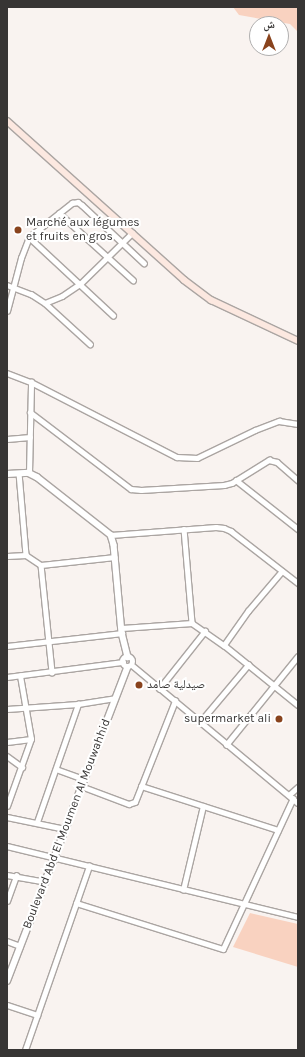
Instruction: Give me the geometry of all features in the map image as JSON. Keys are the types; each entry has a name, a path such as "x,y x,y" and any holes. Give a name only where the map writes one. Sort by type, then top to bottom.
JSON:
{"main road":[{"path":"7,121 184,280 211,300 298,342"}],"street":[{"path":"7,311 15,287 21,258 30,237 72,203 78,202 144,264"},
{"path":"59,213 133,280"},
{"path":"45,303 62,296 80,284 109,258 132,234"},
{"path":"30,237 113,315"},
{"path":"7,285 15,287 45,303 90,344"},
{"path":"7,373 31,382 177,457 197,458 255,430 279,422 298,424"},
{"path":"29,473 31,382"},
{"path":"30,412 131,489 141,490 224,485 236,480 269,460 277,462 298,480"},
{"path":"7,439 30,437"},
{"path":"19,473 26,555"},
{"path":"7,474 29,473 42,480 111,535 115,557 122,630 128,657 134,661 130,667"},
{"path":"236,480 298,529"},
{"path":"111,535 216,527 231,531 298,583"},
{"path":"184,529 192,622"},
{"path":"7,556 26,555 41,565 115,557"},
{"path":"41,565 52,672"},
{"path":"224,645 248,611 282,571"},
{"path":"7,646 48,642 122,630 192,622 224,645 298,705"},
{"path":"159,689 205,631"},
{"path":"226,745 298,656"},
{"path":"7,677 123,662 128,657"},
{"path":"123,662 175,701 226,745 298,803"},
{"path":"200,722 248,665"},
{"name":"Boulevard Abd El Moumen Al Mouwahhid","path":"7,981 115,698 130,667"},
{"path":"7,806 31,739 20,676"},
{"path":"7,709 78,704 115,698"},
{"path":"81,786 129,804 135,802 175,701"},
{"path":"37,822 78,704"},
{"path":"7,742 31,739"},
{"path":"7,756 22,767"},
{"path":"56,769 84,779"},
{"path":"141,786 278,830"},
{"path":"76,903 223,949 278,830 291,797 298,787"},
{"path":"184,890 203,806"},
{"path":"7,817 65,829"},
{"path":"7,846 298,917"},
{"path":"25,1050 89,866"},
{"path":"7,875 45,882"},
{"path":"7,901 16,876"},
{"path":"7,941 20,946"},
{"path":"7,1005 37,1015"}],"shaded area":[{"path":"233,7 298,7 298,32 289,24 289,16 249,17 239,15"},
{"path":"250,913 298,924 298,967 233,947"}],"place":[{"name":"Marché aux légumes et fruits en gros","path":"18,230"},
{"name":"صيدلية صامد","path":"139,685"},
{"name":"supermarket ali","path":"279,719"}]}
